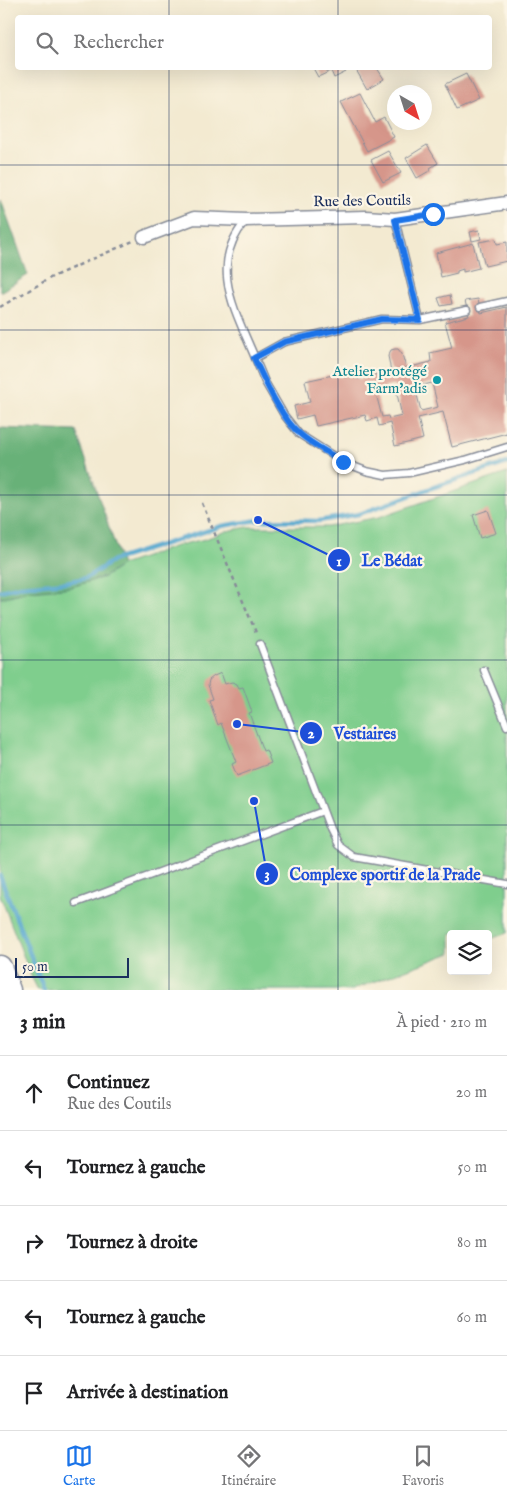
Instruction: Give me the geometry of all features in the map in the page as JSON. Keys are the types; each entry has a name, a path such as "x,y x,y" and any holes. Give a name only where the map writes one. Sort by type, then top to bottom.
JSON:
{"highway":[{"path":"0,967 10,990"}],"street":[{"name":"Rue des Coutils","path":"144,237 194,218 246,220 366,217 395,220 507,203"}],"lane":[{"path":"246,220 236,232 230,248 226,270 227,285 265,382 284,415 299,434 343,462 366,471 385,475 410,473 465,460 507,447"},
{"path":"395,220 420,320"},
{"path":"480,307 507,301"},
{"path":"254,358 284,342 382,319 420,320 467,310"},
{"path":"260,644 323,811 338,845 354,857 507,884"},
{"path":"484,670 507,726"},
{"path":"76,903 323,811"}],"path":[{"path":"0,307 52,277 144,237"},
{"path":"202,503 260,644"}],"green space":[{"path":"0,199 28,275 0,292"},
{"path":"0,428 76,431 122,565 104,577 71,587 29,591 0,598"},
{"path":"507,473 507,933 492,939 492,930 447,930 447,954 352,990 38,990 0,895 0,598 29,591 71,587 104,577 122,565 227,531 248,527 328,527 379,517"}],"building":[{"path":"314,70 345,70 346,72 334,78 331,71 318,77"},
{"path":"356,70 378,70 384,79 367,89"},
{"path":"466,74 479,100 457,110 445,84"},
{"path":"360,93 375,122 384,117 387,123 387,130 390,130 394,137 367,151 341,102"},
{"path":"427,145 438,163 430,168 431,170 417,178 406,158"},
{"path":"388,151 401,173 383,182 371,160"},
{"path":"479,230 481,239 472,241 470,232"},
{"path":"496,239 497,244 507,242 507,261 485,266 479,242"},
{"path":"473,243 479,268 463,272 463,269 457,271 457,273 441,277 436,253"},
{"path":"450,295 452,304 441,306 438,298"},
{"name":"Atelier protégé Farm'adis","path":"478,299 481,313 507,307 507,433 452,447 443,412 418,418 423,439 395,446 390,423 379,426 377,418 367,421 365,415 316,426 313,415 297,419 294,406 310,402 305,381 356,370 358,379 391,371 388,356 391,350 395,349 398,349 402,354 406,368 431,362 430,353 452,348 445,322 469,316 465,301","holes":["432,383 438,407 421,411 415,387","395,385 402,416 389,419 388,416 382,417 375,390"]},
{"path":"488,510 496,533 480,538 473,515"},
{"path":"221,673 225,684 232,682 237,684 239,688 243,687 252,712 249,713 263,751 266,750 271,763 237,776 232,764 236,762 221,723 218,725 209,700 213,699 208,685 209,680"}],"waterway":[{"path":"0,591 21,586 66,582 86,578 114,560 222,526 258,520 319,521 359,514 507,463"},
{"path":"0,876 44,990"}],"place":[{"name":"Atelier protégé Farm'adis","path":"437,380"},
{"name":"Le Bédat","path":"258,520"},
{"name":"Vestiaires","path":"237,724"},
{"name":"Complexe sportif de la Prade","path":"254,801"}],"route":[{"path":"343,462 299,434 284,415 254,358 284,342 382,319 420,320 395,220 433,214"}]}
